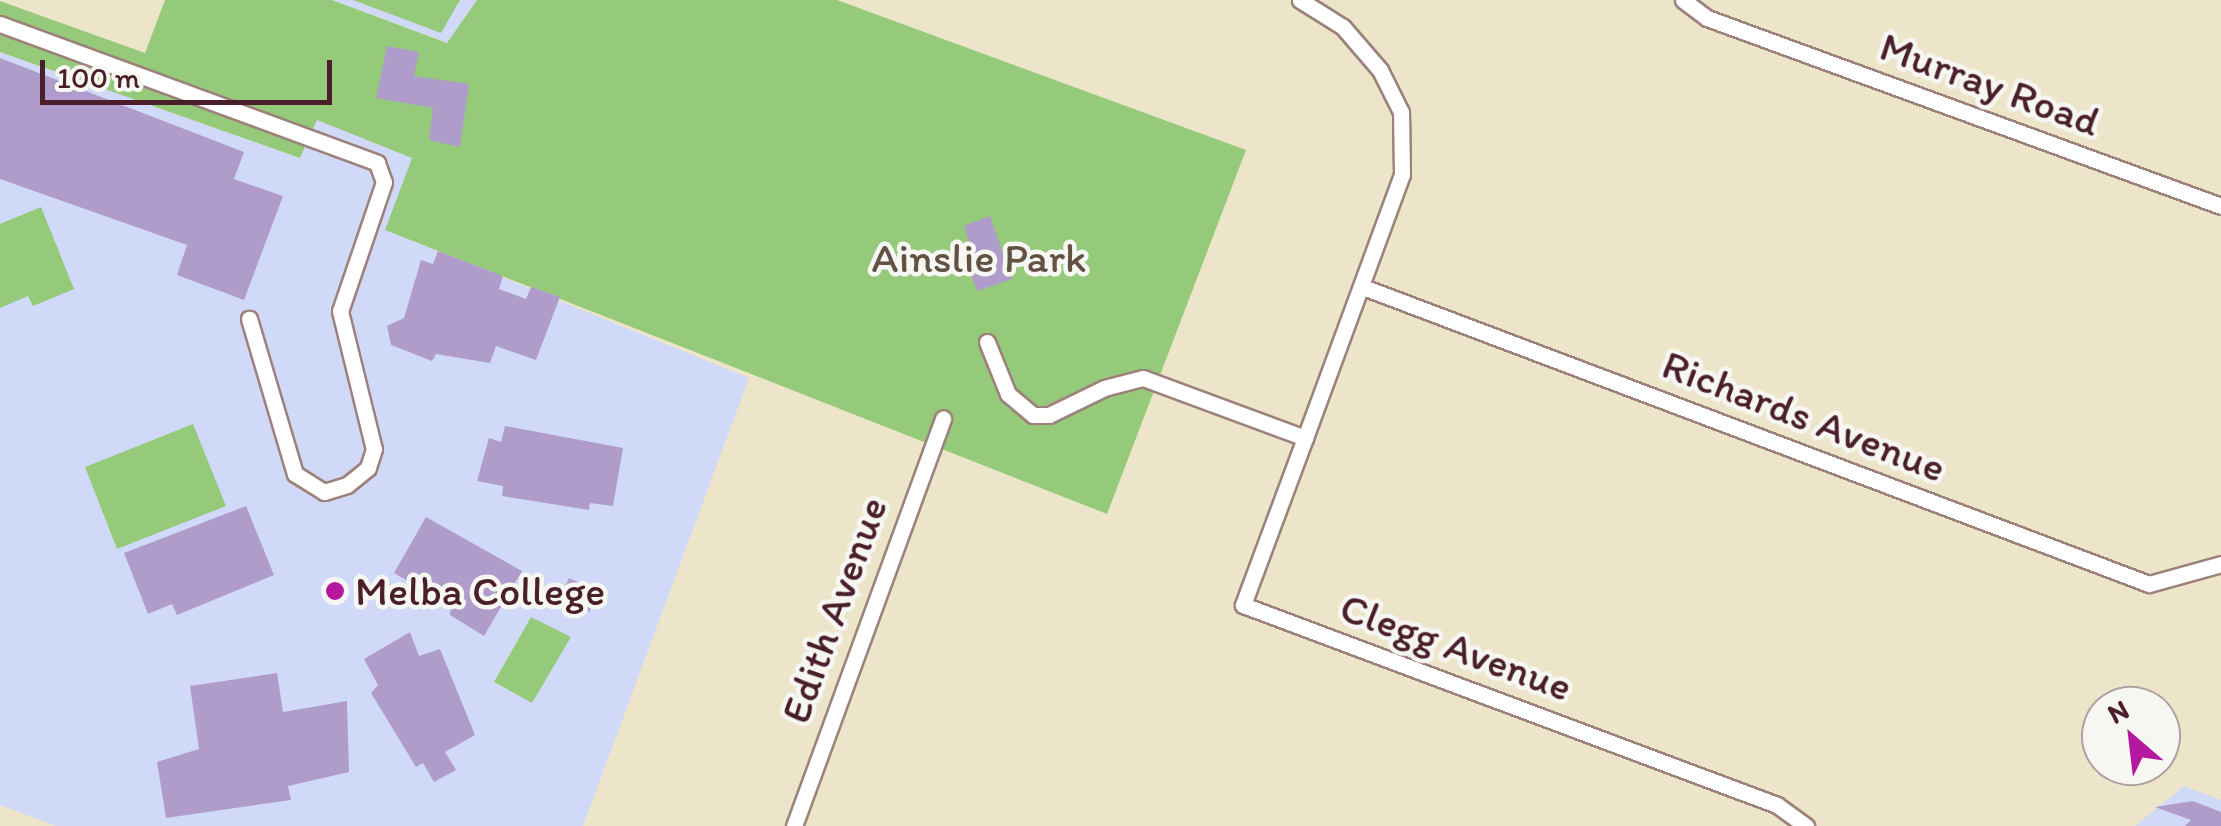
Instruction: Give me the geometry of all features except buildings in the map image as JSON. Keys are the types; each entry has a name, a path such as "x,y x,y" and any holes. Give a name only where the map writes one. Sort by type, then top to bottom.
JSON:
{"street":[{"path":"987,342 1008,394 1033,415 1049,415 1104,388 1143,378 1305,438 1364,287 1402,174 1401,112 1380,70 1342,27 1300,0"},
{"name":"Murray Road","path":"1683,0 1707,18 2221,206"},
{"path":"0,24 377,164 384,182 340,311 374,450 368,468 347,485 324,492 294,474 249,319"},
{"name":"Richards Avenue","path":"1364,287 2148,584 2221,564"},
{"name":"Edith Avenue","path":"794,826 942,418"},
{"name":"Clegg Avenue","path":"1305,438 1243,605 1778,804 1806,826"}],"shaded area":[{"path":"332,0 477,0 448,43"},
{"name":"Melba College","path":"0,52 300,158 316,119 413,158 386,230 749,378 583,826 56,826 0,805"},
{"path":"2184,786 2221,800 2221,826 2135,826"}],"green space":[{"name":"Ainslie Park","path":"165,0 332,0 447,43 477,0 837,0 1246,150 1107,514 385,230 412,158 317,120 300,158 0,52 0,1 145,53"},
{"path":"353,0 460,0 441,33"},
{"path":"41,207 74,289 33,306 28,296 0,308 0,224"},
{"path":"193,424 226,506 117,549 85,467"},
{"path":"531,617 571,637 532,703 494,682"}],"place":[{"name":"Melba College","path":"335,591"}]}
